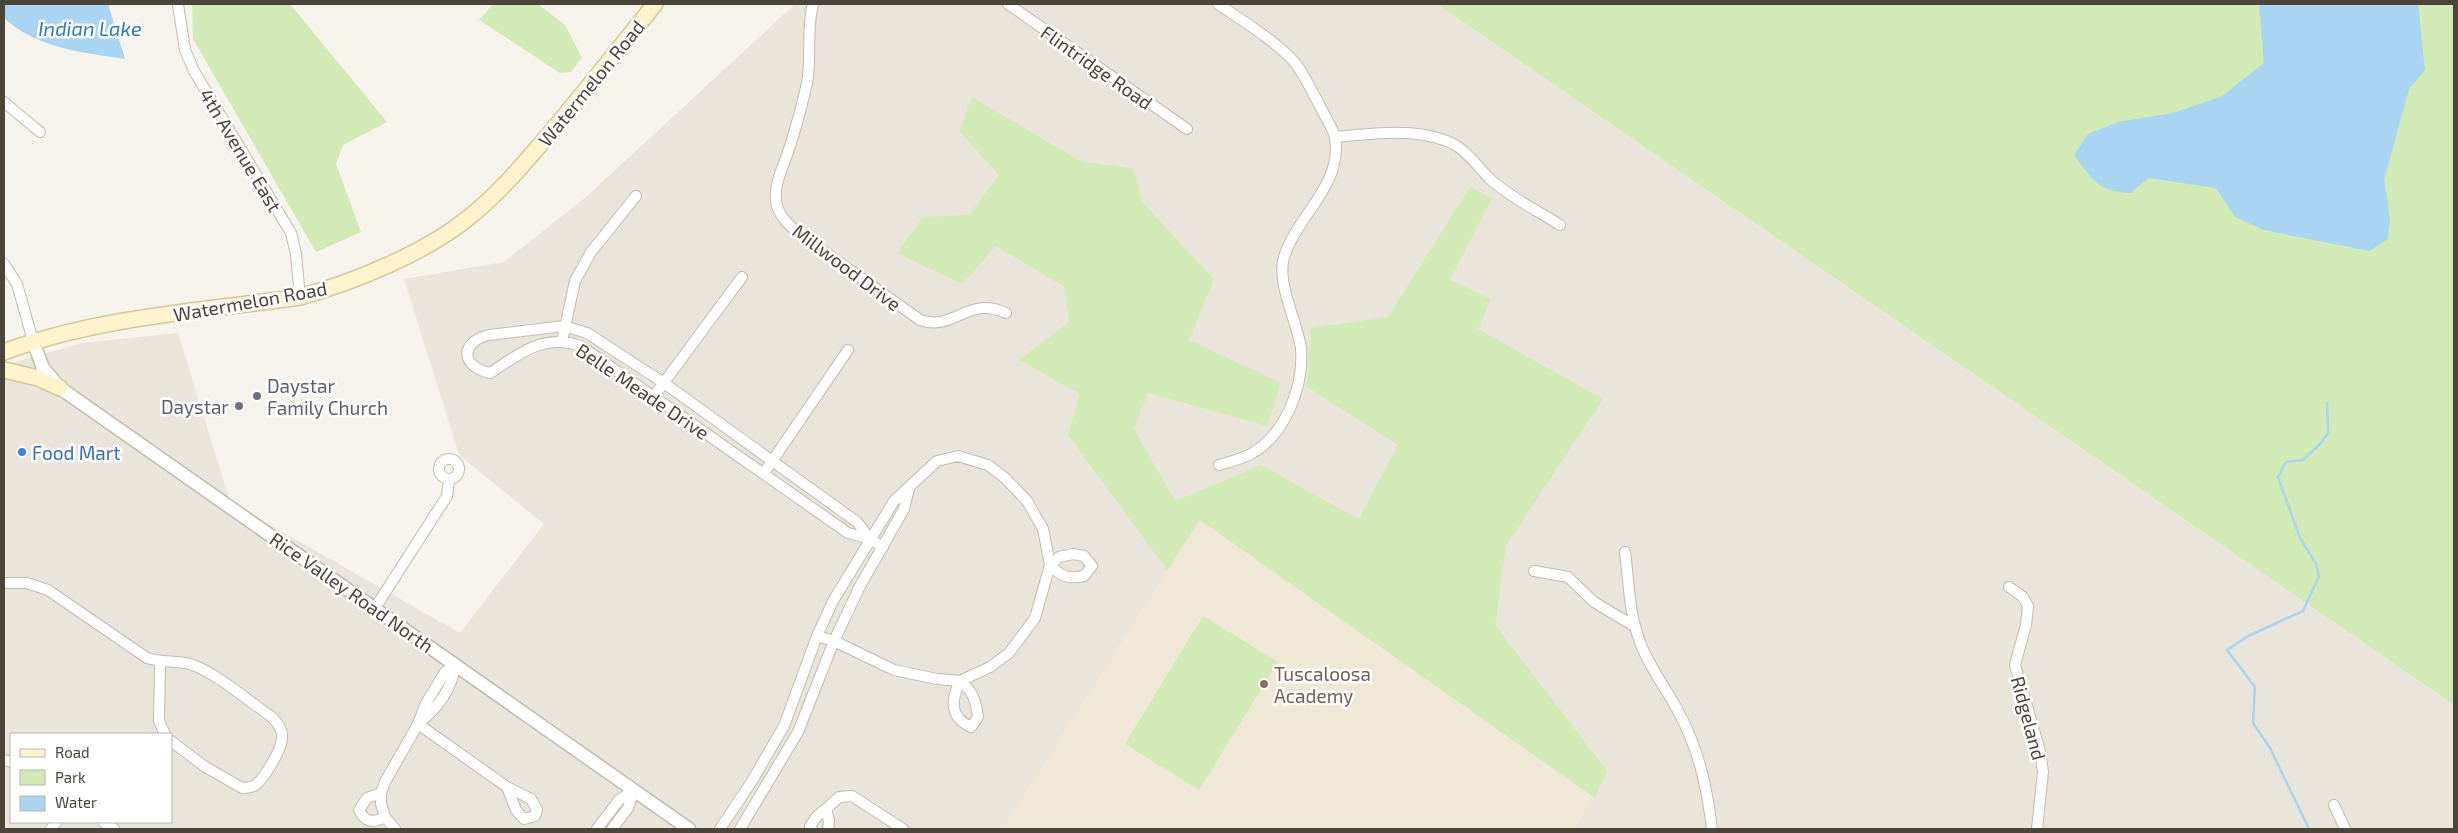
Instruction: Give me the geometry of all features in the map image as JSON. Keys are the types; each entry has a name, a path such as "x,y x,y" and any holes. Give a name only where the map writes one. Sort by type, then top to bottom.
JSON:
{"main road":[{"name":"Watermelon Road","path":"4,352 33,341 102,325 300,297 374,272 424,246 467,219 524,165 655,4"},
{"path":"4,370 38,378 60,388"}],"street":[{"name":"4th Avenue East","path":"178,4 185,50 194,71 291,233 296,254 300,297"},
{"name":"Millwood Drive","path":"812,4 809,18 809,73 799,116 778,180 776,202 779,212 802,236 920,320 931,324 942,324 972,309 983,307 994,307 1006,313"},
{"name":"Flintridge Road","path":"1008,4 1187,129"},
{"path":"1218,4 1295,63 1313,93 1335,137 1334,169 1323,192 1284,258 1284,276 1301,349 1298,380 1290,410 1276,433 1252,453 1219,465"},
{"path":"4,102 40,132"},
{"path":"1335,137 1376,133 1423,134 1446,140 1471,156 1491,180 1560,225"},
{"path":"562,341 575,281 590,252 636,196"},
{"path":"4,264 18,284 33,341"},
{"path":"654,396 742,277"},
{"name":"Belle Meade Drive","path":"870,539 857,522 664,384 586,333 564,326 479,337 471,344 467,354 470,364 479,371 490,373 527,348 562,341 582,346 848,533 870,539 883,547"},
{"name":"Rice Valley Road North","path":"33,341 43,368 60,388 689,829"},
{"path":"764,473 771,460 848,350"},
{"path":"720,829 752,781 784,726 817,636 833,601 894,501 909,488 920,474 937,461 958,456 988,465 1005,478 1027,501 1043,529 1050,565 1034,618 1023,637 1009,653 990,667 960,681 936,679 894,670 834,641 817,636"},
{"path":"375,608 447,496 449,480"},
{"path":"740,829 798,732 834,641 860,586 904,509 909,488"},
{"path":"1625,552 1634,626 1640,645 1681,716 1696,749 1707,791 1712,829"},
{"path":"1534,571 1568,577 1594,602 1634,626"},
{"path":"4,583 26,582 48,590 138,653 160,662 180,662 201,668 273,718 280,727 282,739 274,760 262,778 253,786 242,788 204,766 172,742"},
{"name":"Ridgeland","path":"2009,587 2022,596 2028,606 2026,626 2015,666 2040,751 2043,772 2038,829"},
{"path":"160,662 159,720 165,733"},
{"path":"395,829 385,817 381,793 387,777 418,724 424,705 445,672 455,664"},
{"path":"418,724 508,786"},
{"path":"597,829 619,800 634,790"},
{"path":"612,829 628,808 634,790"},
{"path":"381,793 367,798 359,810 365,820 371,822 376,822 385,817"},
{"path":"812,829 810,826 817,816 839,797 852,796 903,829"},
{"path":"2334,805 2345,829"},
{"path":"826,809 829,821 828,829"}],"shaded area":[{"path":"795,4 1437,4 2454,705 2454,829 4,829 4,365 82,343 178,333 230,502 460,633 544,524 459,455 404,279 504,262 586,197"},
{"name":"Tuscaloosa Academy","path":"1200,519 1595,798 1575,829 1002,829"}],"green space":[{"path":"192,4 290,4 387,122 343,145 336,164 361,232 316,252 193,39"},
{"path":"493,4 538,4 565,25 582,58 571,72 560,73 479,20"},
{"path":"1437,4 2454,4 2454,705"},
{"path":"972,97 1080,161 1134,169 1142,202 1214,279 1189,340 1281,383 1267,426 1148,393 1134,429 1175,501 1261,465 1359,519 1398,445 1307,387 1311,328 1388,317 1470,187 1492,198 1450,280 1491,299 1478,329 1603,399 1506,546 1495,625 1607,771 1595,798 1200,520 1167,570 1068,435 1080,394 1019,360 1069,322 1065,287 996,246 962,284 897,253 923,217 969,215 999,175 959,131"},
{"path":"1203,616 1278,662 1199,790 1125,744"}],"water":[{"name":"Indian Lake","path":"4,4 108,4 125,59 61,48 46,43 17,28 4,18"},
{"path":"2259,4 2418,4 2425,70 2409,89 2384,180 2390,218 2388,239 2369,251 2264,230 2235,217 2216,188 2148,178 2131,193 2111,190 2097,183 2074,155 2088,134 2118,122 2173,113 2222,96 2264,63"}],"waterway":[{"path":"2309,829 2270,748 2253,723 2255,687 2227,650 2248,636 2303,611 2319,576 2316,564 2300,538 2278,477 2286,462 2303,460 2321,443 2328,433 2327,403"}],"place":[{"name":"Daystar Family Church","path":"257,396"},
{"name":"Daystar","path":"239,406"},
{"name":"Food Mart","path":"22,452"},
{"name":"Tuscaloosa Academy","path":"1264,684"}]}
